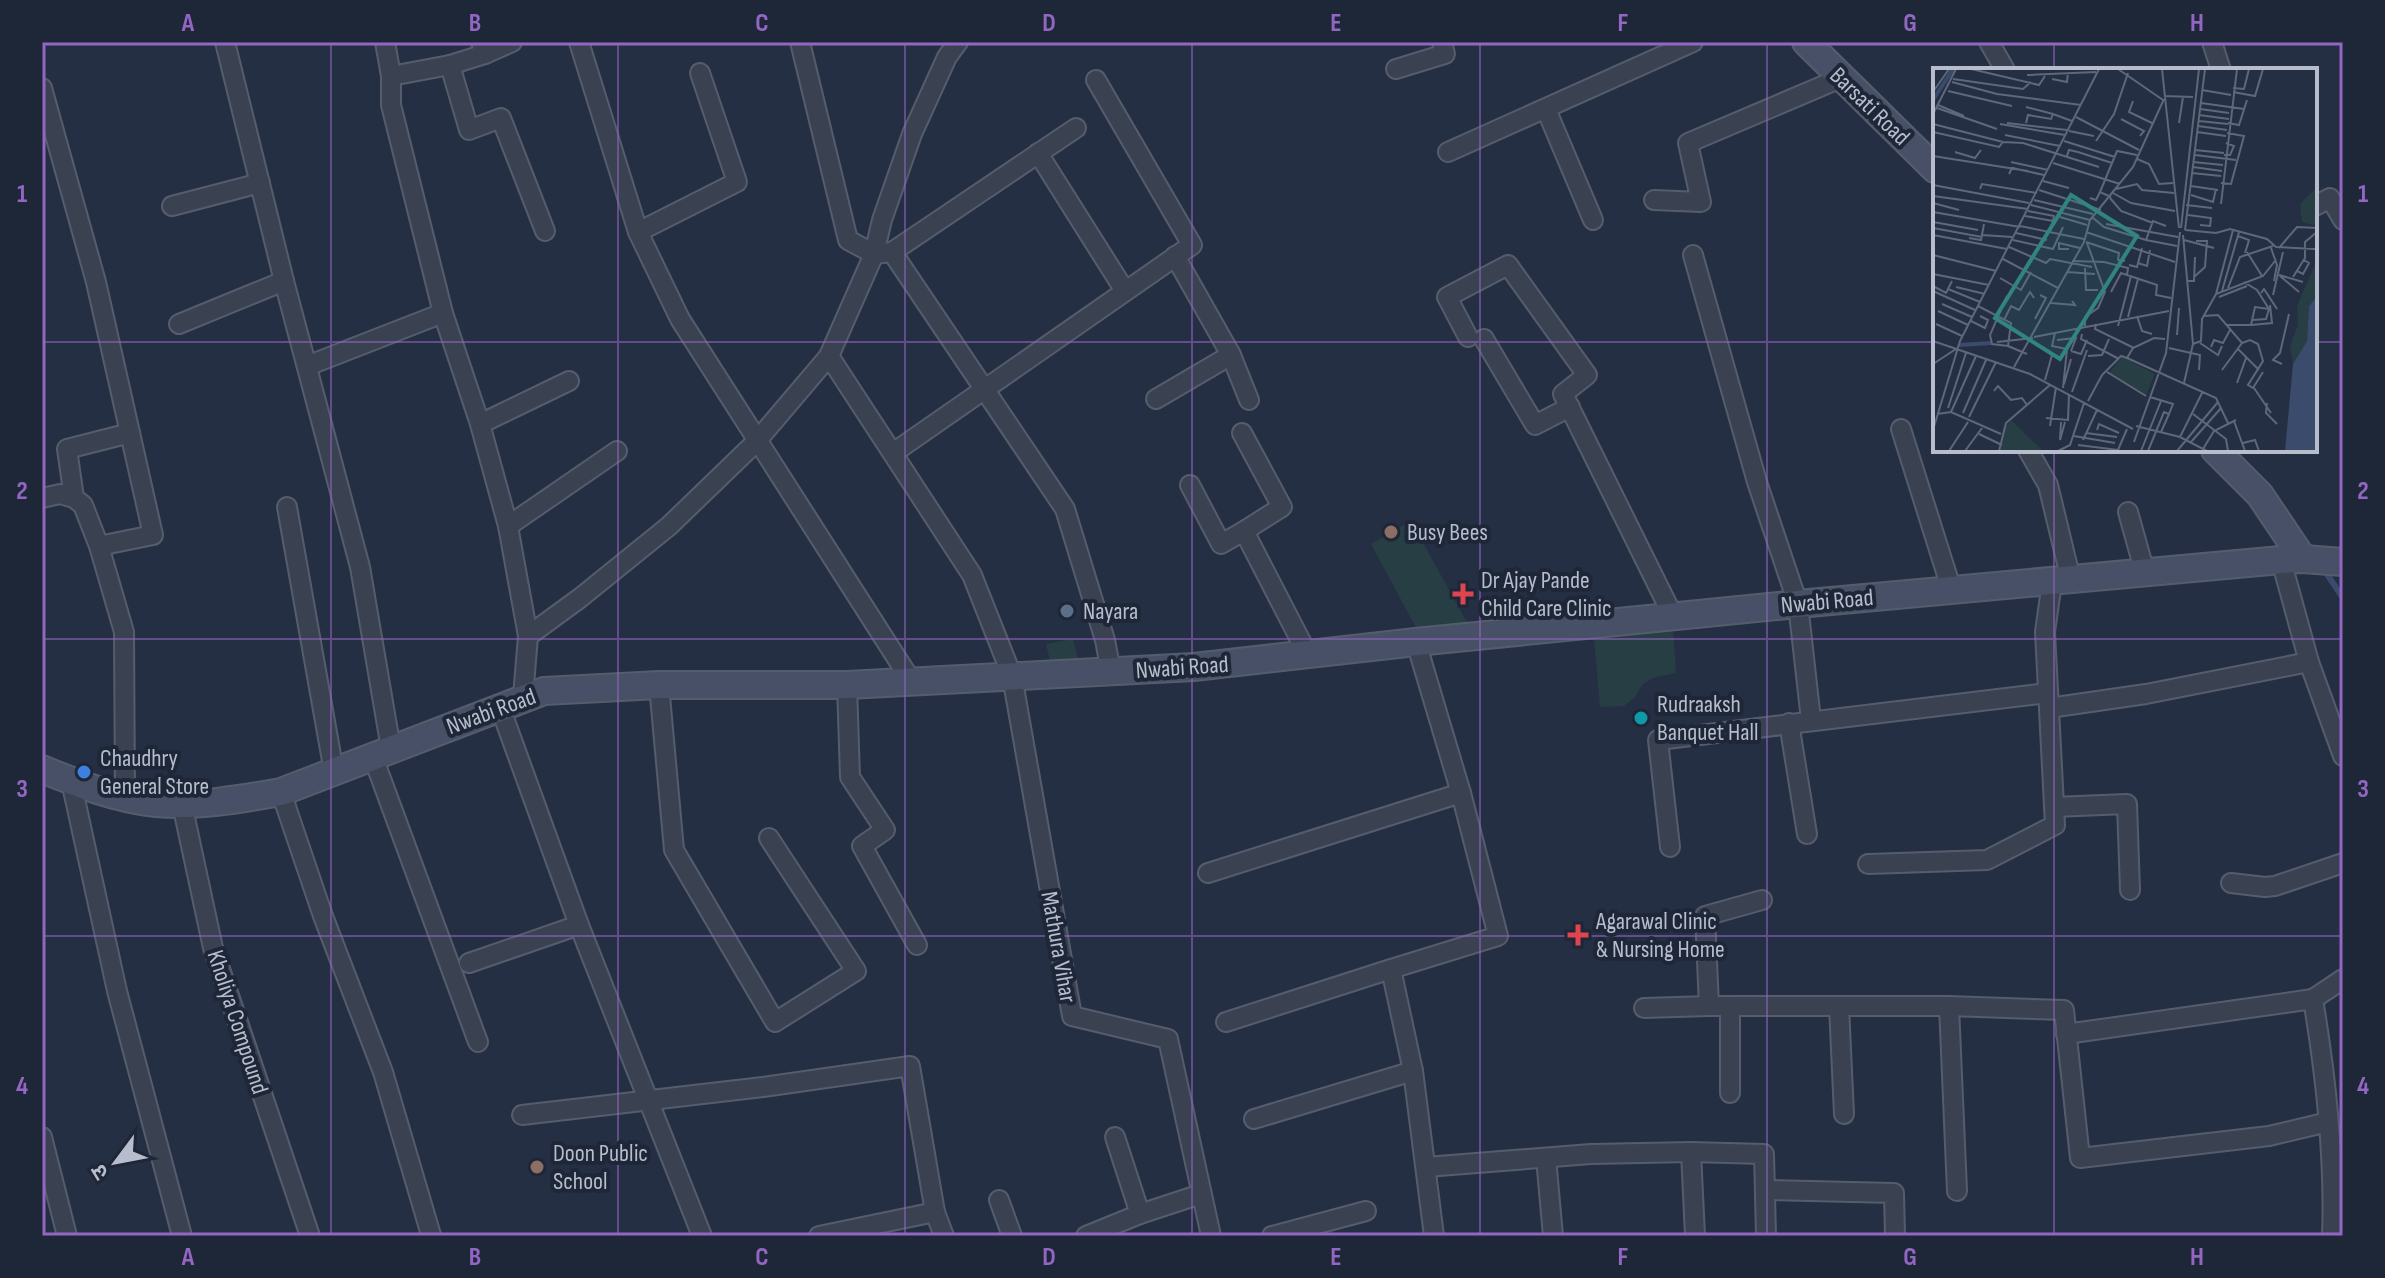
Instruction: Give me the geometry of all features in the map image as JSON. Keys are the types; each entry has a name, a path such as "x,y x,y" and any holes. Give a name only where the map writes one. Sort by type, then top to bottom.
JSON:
{"street":[{"path":"225,42 360,567 382,753 478,1042"},
{"path":"385,42 391,76 391,105 443,313 480,424 508,526 528,636 512,702 579,925 702,1236"},
{"path":"391,76 450,65 483,48 512,42"},
{"path":"579,42 638,232 680,319 912,682"},
{"path":"800,42 848,240 883,253 984,388 1065,509 1105,640 1111,672"},
{"path":"528,636 669,526 756,442 829,356 883,253 882,220 912,134 947,57 958,42"},
{"path":"1396,69 1445,54 1442,42"},
{"path":"1448,152 1693,42"},
{"name":"Barsati Road","path":"1806,42 1933,167"},
{"path":"1989,42 2004,68"},
{"path":"2212,42 2220,68"},
{"path":"450,65 469,130 501,118 545,231"},
{"path":"638,232 737,182 700,73"},
{"path":"1654,200 1701,202 1688,143 1841,78"},
{"path":"893,453 1192,245 1096,80"},
{"path":"42,88 96,282 153,535 99,546"},
{"path":"1546,109 1593,220"},
{"path":"883,253 1076,128"},
{"path":"1038,153 1125,291"},
{"path":"172,206 260,183"},
{"path":"2317,205 2330,198 2343,220"},
{"path":"1693,255 1757,482 1798,604 1811,720"},
{"path":"1175,256 1231,355 1249,400"},
{"path":"1570,407 1535,425 1447,297 1508,265 1587,375 1563,394 1570,407 1673,616"},
{"path":"179,324 284,281"},
{"path":"307,366 443,313"},
{"path":"1156,399 1231,355"},
{"path":"829,356 972,575 1012,676"},
{"path":"480,424 569,381"},
{"path":"1901,429 1952,591"},
{"path":"74,498 67,449 130,433"},
{"path":"1190,485 1221,544 1282,507 1242,433"},
{"path":"508,526 617,451"},
{"path":"1868,864 1987,860 2055,825 2045,632 2062,581 2048,485 2029,452"},
{"path":"2217,452 2260,495 2292,560 2309,662 2343,756"},
{"path":"42,498 60,494 74,498 83,505 99,546 124,632 125,797"},
{"path":"287,507 334,772"},
{"path":"2128,512 2145,573"},
{"path":"1244,531 1308,655"},
{"name":"Nwabi Road","path":"42,769 125,797 182,804 281,792 544,691 659,685 847,685 1194,667 1673,616 2292,560 2339,568"},
{"path":"1226,1022 1498,936 1461,793 1416,642"},
{"path":"1670,847 1658,740 1811,720 2146,694 2309,662"},
{"name":"Mathura Vihar","path":"1012,676 1072,1016 1168,1039 1211,1236"},
{"path":"659,685 674,850 775,1022 856,971 769,838"},
{"path":"847,685 850,777 885,830 862,846 917,945"},
{"path":"1789,723 1807,834"},
{"path":"71,781 117,991 182,1236"},
{"path":"281,792 323,916 383,1072 429,1236"},
{"path":"1208,873 1461,793"},
{"name":"Kholiya Compound","path":"182,804 213,948 310,1236"},
{"path":"2054,807 2127,804 2130,890"},
{"path":"2231,883 2275,886 2343,863"},
{"path":"1709,1006 1705,916 1762,900"},
{"path":"469,963 579,925"},
{"path":"1391,969 1413,1071 1434,1236"},
{"path":"2066,1034 2313,999 2343,979"},
{"path":"2313,999 2323,1060 2333,1169 2332,1236"},
{"path":"1730,1006 1730,1093"},
{"path":"1839,1006 1844,1114"},
{"path":"1644,1008 1949,1006 2064,1010 2080,1158 2269,1136 2328,1122"},
{"path":"1949,1006 1957,1191"},
{"path":"522,1115 763,1087 910,1066 935,1212 944,1236"},
{"path":"1254,1119 1413,1071"},
{"path":"42,1137 67,1236"},
{"path":"1115,1137 1140,1214"},
{"path":"1691,1152 1695,1236"},
{"path":"1426,1167 1591,1154 1764,1154 1766,1236"},
{"path":"1546,1158 1553,1236"},
{"path":"1766,1190 1894,1193 1895,1236"},
{"path":"1086,1236 1201,1194"},
{"path":"999,1200 1012,1236"},
{"path":"1272,1236 1366,1211"},
{"path":"828,1235 935,1212"}],"green space":[{"path":"1411,521 1469,626 1419,633 1371,544"},
{"path":"1673,628 1676,673 1652,678 1624,706 1600,707 1594,640"},
{"path":"1073,639 1078,658 1050,661 1046,644"}],"waterway":[{"path":"2327,574 2343,598"}],"place":[{"name":"Busy Bees","path":"1391,532"},
{"name":"Dr Ajay Pande Child Care Clinic","path":"1463,594"},
{"name":"Nayara","path":"1067,611"},
{"name":"Rudraaksh Banquet Hall","path":"1641,718"},
{"name":"Chaudhry General Store","path":"84,772"},
{"name":"Agarawal Clinic & Nursing Home","path":"1578,935"},
{"name":"Doon Public School","path":"537,1167"}]}
